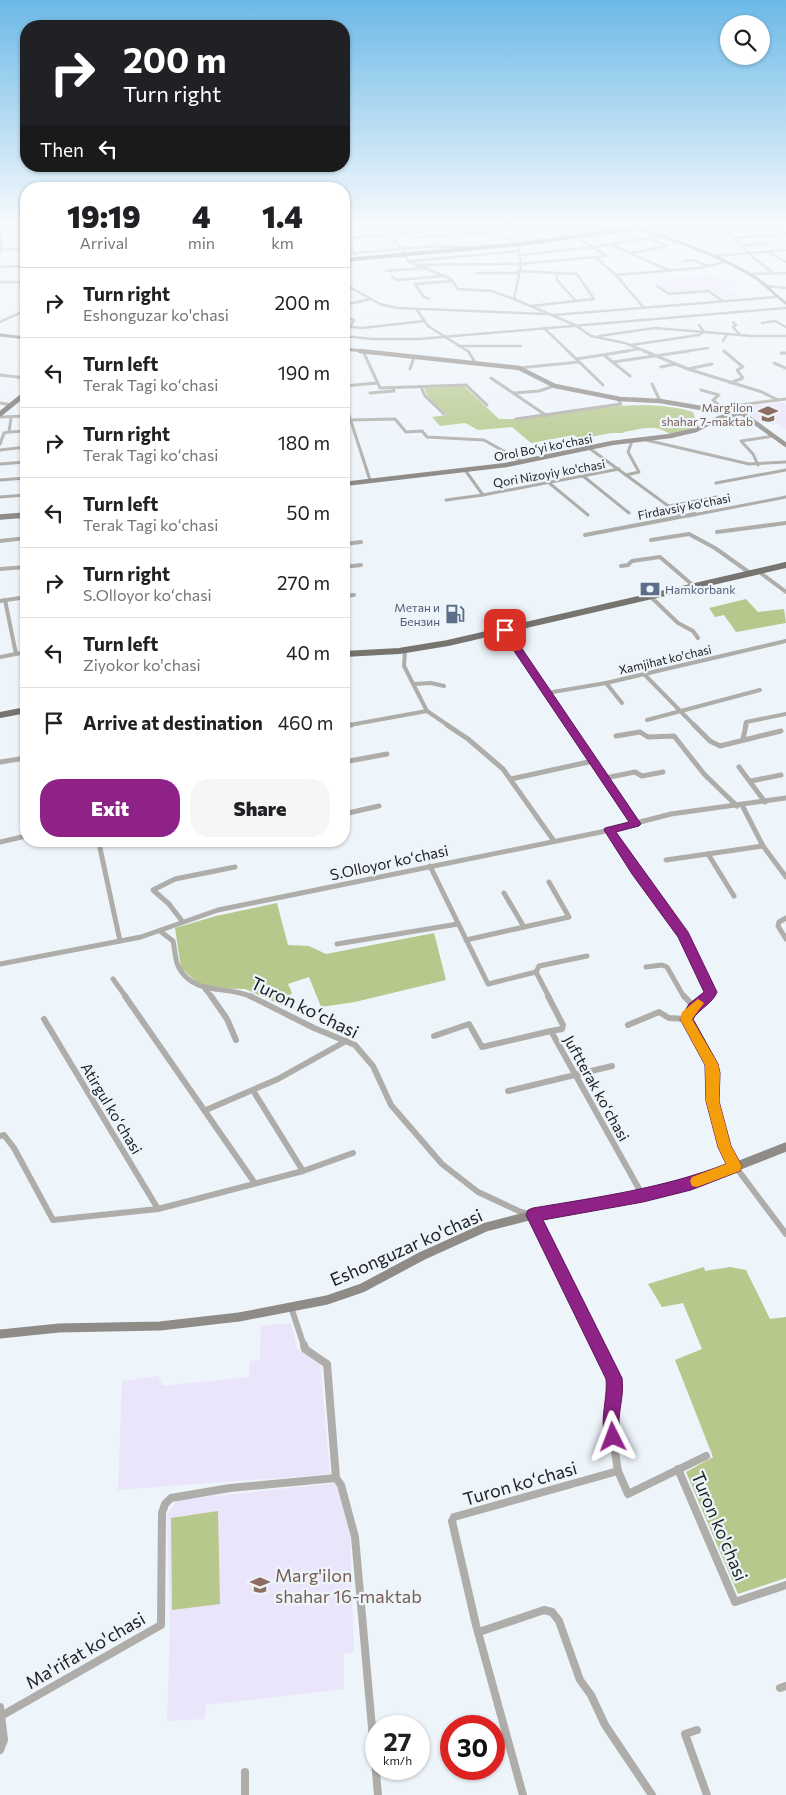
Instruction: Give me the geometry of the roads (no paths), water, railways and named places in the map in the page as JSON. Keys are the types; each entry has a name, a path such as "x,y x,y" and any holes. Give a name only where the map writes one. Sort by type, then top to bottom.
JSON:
{"main road":[{"path":"0,415 20,398"},
{"path":"350,654 406,650 505,630 786,565"},
{"path":"0,715 20,711"}],"street":[{"path":"401,308 417,310 547,314 575,325 596,337 630,345 688,369 729,384 762,392 778,400"},
{"path":"535,308 547,314"},
{"path":"551,315 634,308"},
{"path":"350,336 400,340 786,308"},
{"path":"417,310 424,321 442,337 472,355 476,362"},
{"path":"0,322 20,313"},
{"path":"350,319 354,320 350,327 362,328 365,326 424,321"},
{"path":"762,322 775,321 786,327"},
{"path":"733,322 736,326 733,327 740,335"},
{"path":"699,325 704,332"},
{"path":"544,328 603,385"},
{"path":"596,337 655,328 740,335 784,336 786,340"},
{"path":"630,345 699,335 704,332"},
{"path":"0,334 20,337"},
{"path":"723,342 727,334"},
{"path":"458,346 521,346"},
{"path":"613,362 708,348"},
{"path":"576,359 605,356 639,349"},
{"path":"350,350 519,368 579,362"},
{"path":"363,351 380,388 466,385 487,406"},
{"path":"724,351 739,362 743,368 737,370 743,377 729,384"},
{"path":"781,353 786,352"},
{"path":"605,356 630,376"},
{"path":"410,369 414,357"},
{"path":"774,363 786,368"},
{"path":"661,367 676,364"},
{"path":"688,369 712,364"},
{"path":"519,368 554,386 617,398 660,401 693,407 721,407 786,399"},
{"path":"0,375 20,377"},
{"path":"491,378 547,416"},
{"path":"350,386 378,384"},
{"path":"652,384 660,401"},
{"path":"514,393 539,391 554,386"},
{"path":"421,387 425,396 444,414"},
{"path":"370,393 394,392 393,388"},
{"path":"701,390 719,395 713,400 721,407"},
{"path":"516,420 620,404 617,398"},
{"path":"0,403 12,405"},
{"path":"732,406 786,445"},
{"name":"Orol Boʻyi koʻchasi","path":"350,483 523,462 590,448 646,440 696,430 719,418 741,413"},
{"path":"0,415 11,418 20,417"},
{"path":"9,432 11,418"},
{"path":"370,480 350,420 395,419 406,432 422,431 429,438 484,440 523,462"},
{"path":"0,444 4,433 20,431"},
{"path":"758,465 753,454 740,442 750,438 774,436"},
{"path":"646,440 744,463 765,465 786,462"},
{"path":"626,475 639,472 628,452 632,441"},
{"path":"0,450 20,448"},
{"path":"590,448 683,516"},
{"path":"0,464 20,462"},
{"path":"765,465 776,472"},
{"name":"Qori Nizoyiy ko'chasi","path":"465,470 483,495 619,469"},
{"path":"716,483 786,470"},
{"path":"583,476 629,513"},
{"path":"0,480 20,478"},
{"path":"548,482 588,515"},
{"path":"0,497 20,495"},
{"path":"446,500 483,495"},
{"name":"Firdavsiy ko'chasi","path":"585,535 786,496"},
{"path":"669,506 717,497"},
{"path":"0,518 20,516"},
{"path":"716,532 785,524"},
{"path":"651,540 690,535 715,548 750,573"},
{"path":"0,541 20,539"},
{"path":"350,543 361,542"},
{"path":"621,566 628,565 632,561 660,556 695,587"},
{"path":"350,566 360,565"},
{"path":"0,569 20,567"},
{"path":"758,571 786,592"},
{"path":"350,595 354,595"},
{"path":"652,597 678,623 693,631 698,638"},
{"path":"16,654 2,600 20,598"},
{"path":"505,630 636,824"},
{"name":"Xamjihat ko'chasi","path":"547,692 606,683 786,642"},
{"path":"406,650 404,666 427,710 468,739 503,769 554,841"},
{"path":"0,657 20,653"},
{"path":"644,674 710,741 720,746 781,731"},
{"path":"415,684 431,683 444,686"},
{"path":"606,683 622,703"},
{"path":"647,720 760,690"},
{"path":"350,725 427,710"},
{"path":"743,739 746,722 786,714"},
{"path":"616,736 640,732 648,737 674,736 704,774 740,805 763,846 786,877"},
{"path":"350,761 387,754"},
{"path":"0,762 20,759"},
{"path":"511,779 593,761"},
{"path":"739,767 765,802"},
{"path":"605,778 635,772 642,776 662,772"},
{"path":"751,781 781,775"},
{"name":"S.Olloyor koʻchasi","path":"0,964 120,941 160,931 182,921 218,910 609,830 671,814 786,798"},
{"path":"350,813 379,806"},
{"path":"609,830 636,871 683,935 710,993 694,1007 686,1019"},
{"path":"0,842 20,837"},
{"path":"666,860 763,846"},
{"path":"100,848 120,941"},
{"path":"708,854 734,896"},
{"path":"430,866 488,984 536,972 539,966 588,956"},
{"path":"182,921 169,904 153,890 175,879 236,867"},
{"path":"466,940 569,917 549,882"},
{"path":"504,893 524,927"},
{"path":"786,918 779,922 778,926 786,939"},
{"path":"337,944 458,924"},
{"path":"160,931 173,941 178,967 189,980 204,989 221,1007 236,1040"},
{"path":"646,967 662,965 667,967 685,998 694,1007"},
{"name":"Juftterak koʻchasi","path":"536,972 563,1025 562,1028 551,1031 643,1196"},
{"path":"113,978 154,1040 206,1110 254,1182"},
{"name":"Turon koʻchasi","path":"204,989 225,989 242,992 314,1028 355,1045 373,1066 391,1104 442,1164 478,1192 521,1212 533,1215"},
{"path":"628,1025 659,1012 669,1018 686,1019"},
{"name":"Atirgul koʻchasi","path":"44,1019 158,1209"},
{"path":"686,1019 711,1064 713,1073 712,1101 725,1147 735,1166 786,1234"},
{"path":"434,1036 469,1024 482,1047 551,1031"},
{"path":"206,1110 254,1092 302,1068 346,1041"},
{"path":"508,1091 576,1073 612,1066"},
{"path":"254,1092 303,1170"},
{"path":"0,1136 4,1136 14,1148 48,1216 54,1220 158,1209 303,1170 353,1153"},
{"name":"Eshonguzar ko'chasi","path":"0,1334 59,1328 160,1326 239,1317 327,1300 362,1288 422,1256 486,1226 533,1215 643,1196 691,1184 786,1147"},
{"path":"533,1215 614,1378 615,1390 610,1420 618,1471"},
{"path":"291,1307 305,1349 327,1364 336,1478 341,1484 355,1537 378,1795"},
{"name":"Turon ko'chasi","path":"618,1471 628,1494 706,1456"},
{"name":"Turon ko'chasi","path":"678,1469 735,1602 786,1585"},
{"name":"Turon koʻchasi","path":"523,1795 452,1527 454,1517 618,1471"},
{"name":"Ma'rifat ko'chasi","path":"1,1712 161,1625 162,1513 165,1504 171,1498 230,1488 336,1478"},
{"path":"479,1632 544,1610 552,1612 559,1621 580,1680 591,1694 605,1725 652,1795"},
{"path":"0,1750 4,1740 1,1712"},
{"path":"697,1730 685,1734 707,1795"},
{"path":"245,1772 245,1795"}],"place":[{"name":"Marg'ilon shahar 7-maktab","path":"768,414"},
{"name":"Hamkorbank","path":"650,589"},
{"name":"Метан и Бензин","path":"455,614"},
{"name":"Marg'ilon shahar 16-maktab","path":"260,1585"}]}
